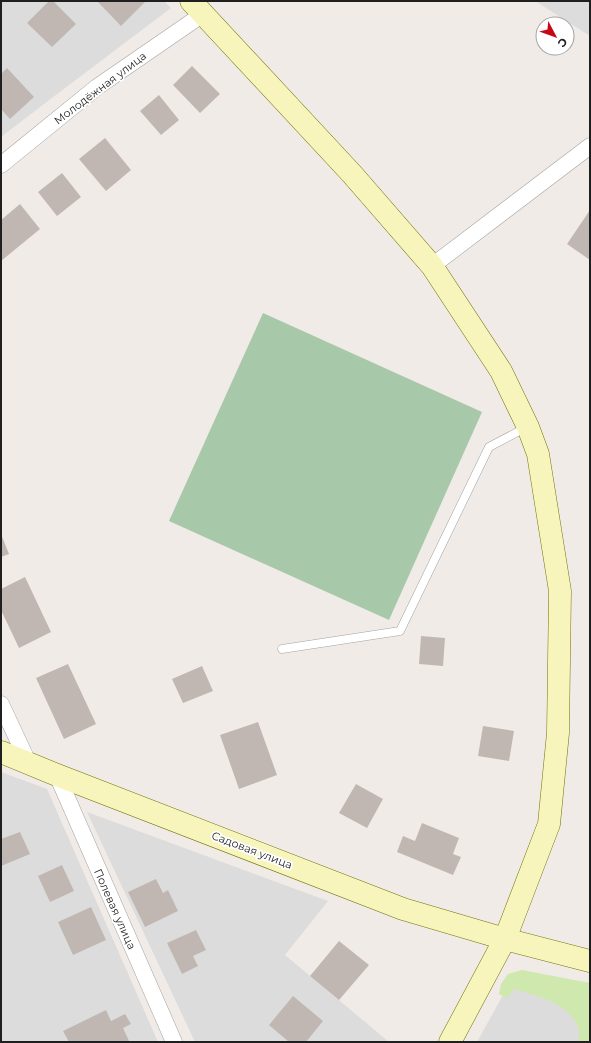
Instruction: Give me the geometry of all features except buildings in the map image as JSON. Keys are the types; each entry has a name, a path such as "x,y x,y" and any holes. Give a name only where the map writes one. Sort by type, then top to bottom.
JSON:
{"main road":[{"path":"197,7 352,174 432,266 501,371 528,427 538,454 560,591 558,733 549,824 506,939 450,1042"},
{"name":"Садовая улица","path":"1,752 403,909 506,939 590,961"}],"street":[{"name":"Молодёжная улица","path":"1,165 197,7"},
{"path":"432,266 590,146"},
{"path":"1,704 28,762"},
{"name":"Полевая улица","path":"57,775 174,1042"}],"lane":[{"path":"282,649 400,631 489,447 528,427"}],"shaded area":[{"path":"1,1 164,1 171,8 1,137"},
{"path":"535,1 590,1 590,36 575,26 575,16 559,16"},
{"path":"1,772 47,789 158,1042 1,1042"},
{"path":"87,812 328,901 285,955 389,1042 195,1042"},
{"path":"509,984 590,999 590,1042 477,1042"}],"green space":[{"path":"263,313 482,412 389,620 169,521"},
{"path":"522,970 590,983 590,1042 578,1042 579,1034 576,1023 571,1015 554,1003 514,989 507,998 499,994 501,984 508,974"}]}
